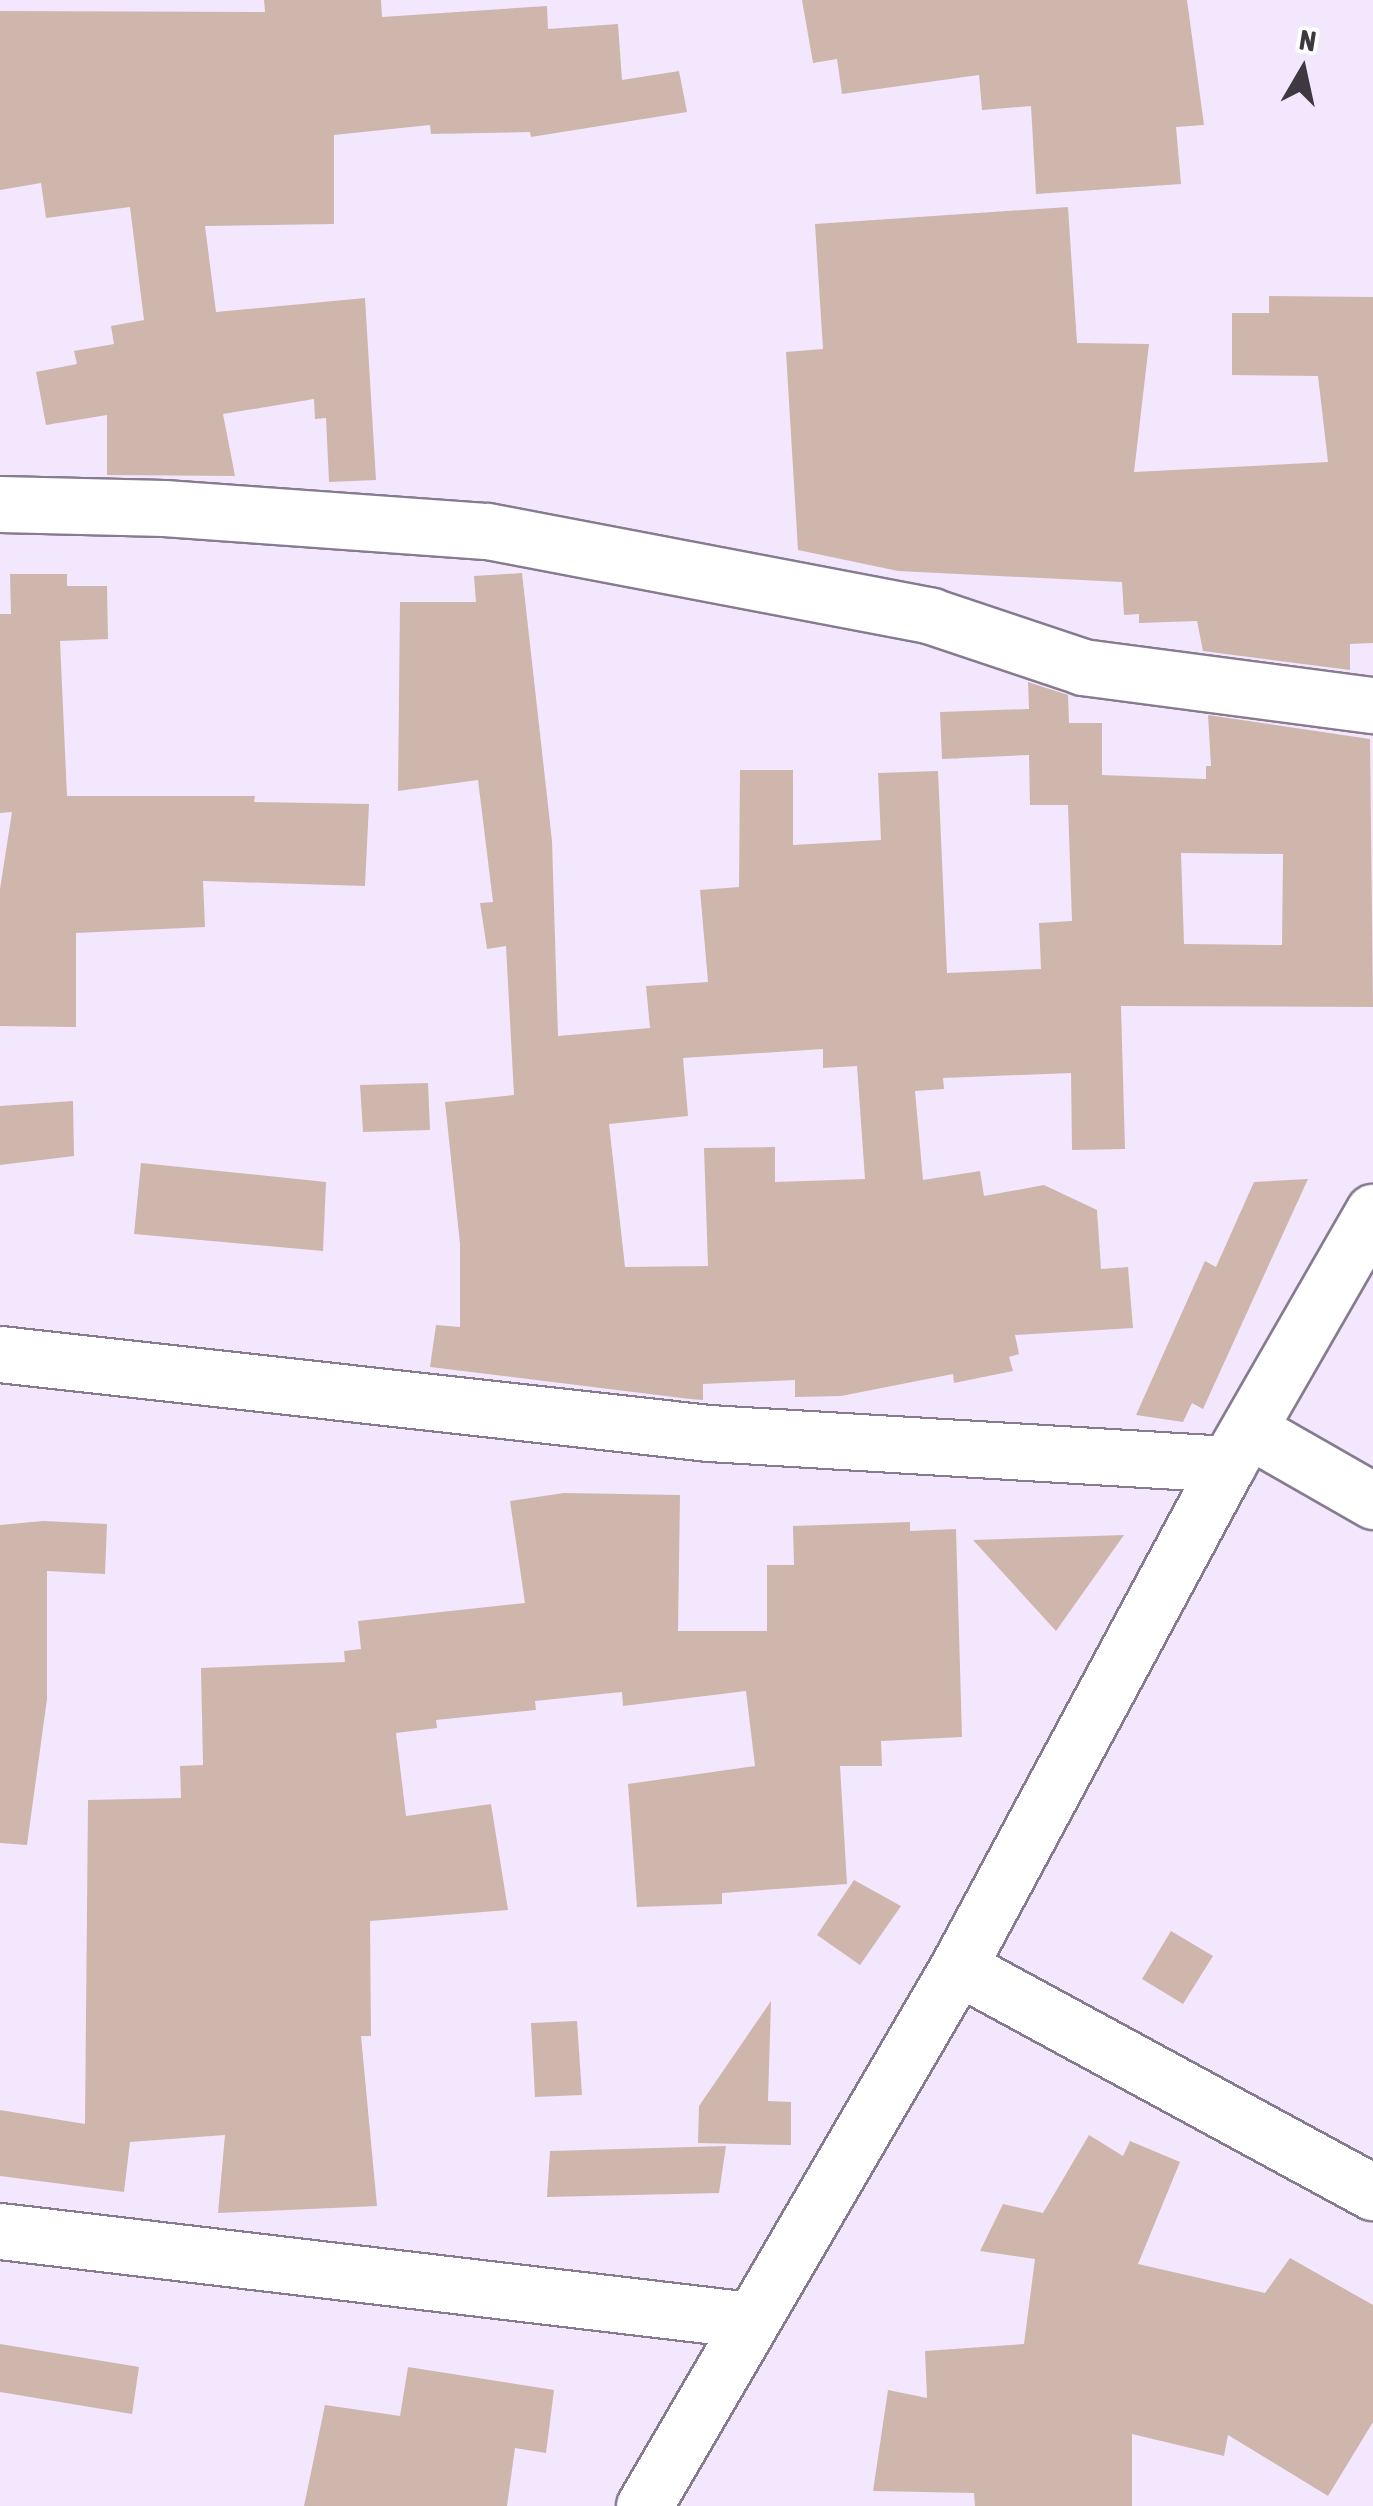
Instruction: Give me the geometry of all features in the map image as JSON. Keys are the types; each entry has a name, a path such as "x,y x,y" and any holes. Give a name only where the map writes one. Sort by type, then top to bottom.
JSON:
{"street":[{"path":"0,504 164,508 488,531 931,616 1083,667 1373,705"},
{"path":"644,2506 958,1968 1240,1448 1373,1212"},
{"path":"0,1354 709,1433 1240,1448 1373,1501"},
{"path":"958,1968 1373,2192"},
{"path":"0,2231 750,2320"}],"building":[{"path":"264,0 381,0 382,17 547,6 548,29 618,24 622,80 679,71 687,112 531,137 530,132 431,134 430,125 334,135 334,224 205,226 216,312 365,298 376,480 329,482 326,418 315,419 314,399 223,414 235,476 107,475 107,415 46,425 36,372 77,364 74,351 114,344 111,326 144,320 130,207 46,218 41,183 0,190 0,11 265,12"},
{"path":"802,0 1187,0 1204,125 1176,127 1181,184 1036,194 1031,106 982,110 979,75 842,94 837,59 813,63"},
{"path":"1068,207 1077,343 1149,344 1134,472 1328,462 1318,376 1232,375 1232,313 1269,313 1269,296 1373,297 1373,643 1350,644 1350,670 1203,651 1197,621 1139,623 1139,614 1124,615 1122,582 898,571 798,550 786,352 823,349 815,224"},
{"path":"522,573 552,841 558,1036 650,1028 646,986 708,982 700,890 739,887 740,770 793,770 793,845 881,840 878,773 938,771 947,973 1041,969 1039,923 1072,921 1068,805 1030,805 1029,755 942,759 940,712 1029,709 1028,682 1068,695 1069,723 1102,723 1102,775 1206,779 1206,766 1211,766 1208,715 1370,739 1373,1007 1121,1006 1125,1149 1072,1150 1071,1073 943,1078 944,1089 915,1091 923,1180 980,1171 984,1196 1044,1185 1097,1210 1101,1269 1128,1267 1133,1328 1015,1335 1019,1354 1009,1357 1013,1371 954,1383 953,1374 841,1396 795,1397 795,1380 703,1384 703,1400 430,1367 436,1325 460,1327 460,1244 445,1102 514,1095 506,946 487,949 480,903 493,902 478,780 398,791 400,602 476,602 474,576","holes":["1181,853 1283,854 1282,945 1184,944","823,1049 823,1068 857,1066 865,1179 775,1182 775,1147 704,1148 708,1266 625,1267 609,1124 688,1116 683,1058"]},
{"path":"10,574 67,574 67,586 107,586 108,639 60,641 67,796 255,796 254,802 369,804 365,886 203,881 205,927 76,933 76,1027 0,1026 0,889 12,812 0,813 0,614 11,614"},
{"path":"428,1083 430,1130 363,1132 360,1085"},
{"path":"73,1101 74,1156 0,1165 0,1106"},
{"path":"141,1163 326,1182 323,1251 134,1234"},
{"path":"1308,1179 1203,1409 1192,1403 1183,1422 1136,1415 1205,1261 1216,1267 1254,1182"},
{"path":"564,1493 680,1495 678,1631 767,1631 767,1565 794,1565 793,1526 910,1522 910,1531 956,1529 962,1737 881,1741 882,1766 840,1766 847,1884 722,1893 722,1904 637,1907 628,1784 755,1766 746,1691 623,1706 622,1692 535,1701 536,1710 436,1720 437,1728 396,1733 406,1816 491,1804 508,1910 370,1921 371,2036 361,2036 377,2206 218,2213 225,2135 130,2142 124,2192 0,2176 0,2110 85,2124 88,1800 181,1798 180,1766 203,1765 201,1668 345,1662 344,1651 361,1649 358,1621 525,1603 510,1501"},
{"path":"43,1521 107,1524 105,1574 47,1571 47,1699 27,1845 0,1843 0,1525"},
{"path":"1124,1535 1056,1631 973,1540"},
{"path":"854,1880 901,1906 860,1965 817,1935"},
{"path":"1171,1931 1213,1956 1183,2004 1142,1979"},
{"path":"771,2001 768,2101 791,2102 791,2145 698,2143 699,2106"},
{"path":"577,2021 582,2095 535,2097 531,2023"},
{"path":"1089,2135 1123,2156 1130,2141 1180,2162 1138,2264 1265,2293 1290,2258 1373,2305 1373,2422 1328,2496 1228,2435 1224,2456 1132,2434 1132,2506 975,2506 974,2493 873,2491 888,2390 927,2398 925,2351 1024,2344 1035,2259 980,2251 1003,2204 1043,2213"},
{"path":"726,2146 719,2193 547,2197 550,2151"},
{"path":"0,2344 139,2367 132,2414 0,2392"},
{"path":"408,2367 554,2390 546,2453 515,2448 507,2506 304,2506 325,2405 400,2416"}]}
